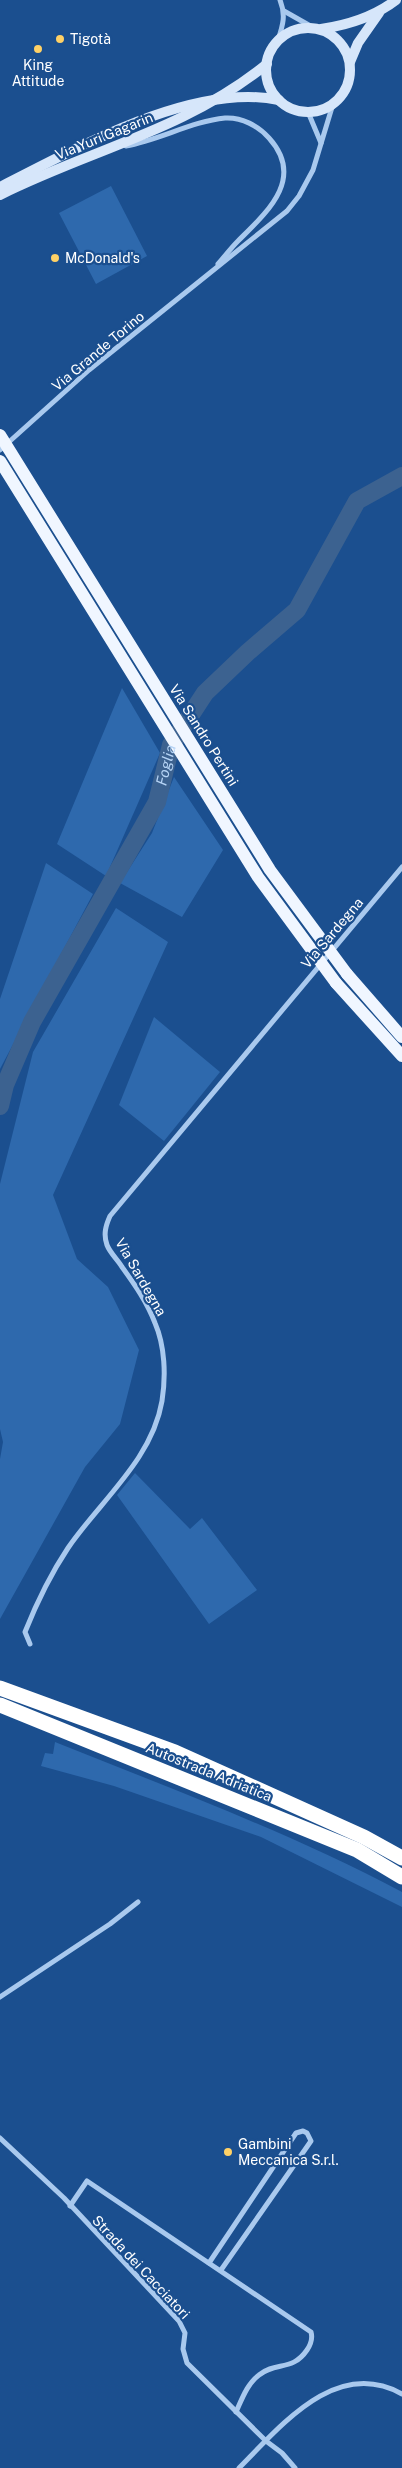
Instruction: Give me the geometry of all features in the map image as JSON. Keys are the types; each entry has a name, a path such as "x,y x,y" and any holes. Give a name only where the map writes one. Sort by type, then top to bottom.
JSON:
{"highway":[{"name":"Autostrada Adriatica","path":"0,1688 175,1752 364,1837 402,1858"},
{"name":"Autostrada Adriatica","path":"0,1705 357,1850 402,1877"}],"main road":[{"path":"279,100 267,80 267,64 270,51 278,40 291,31 345,25 380,12 396,0"},
{"path":"308,112 321,110 333,104 348,85 350,62 358,43 380,12"},
{"path":"317,29 340,42 350,62"},
{"name":"Via Yuri Gagarin","path":"0,195 28,181 180,120 217,99 267,64"},
{"name":"Via Yuri Gagarin","path":"0,187 81,146 175,107 217,99 265,97 279,100 292,109 308,112"},
{"name":"Via Sandro Pertini","path":"0,435 270,870 347,974 402,1037"},
{"name":"Via Sandro Pertini","path":"0,461 258,877 336,983 402,1056"}],"street":[{"path":"278,40 284,21 284,11 280,0"},
{"path":"284,11 317,29"},
{"name":"Via Grande Torino","path":"0,450 89,370 287,212 299,196 313,170 333,104"},
{"path":"308,112 321,143"},
{"name":"Via Grande Torino","path":"111,149 144,143 202,122 227,118 247,122 263,132 274,145 281,160 283,176 279,194 270,210 237,242 212,272"},
{"name":"Via Sardegna","path":"30,1644 25,1632 45,1584 69,1547 135,1463 149,1437 161,1403 163,1353 156,1324 140,1293 108,1246 105,1235 110,1216 402,868"},
{"path":"0,1997 102,1930 138,1902"},
{"path":"209,2262 296,2133 303,2131 307,2133 311,2142 221,2270"},
{"name":"Strada dei Cacciatori","path":"0,2138 70,2206 179,2321 185,2333 183,2349 187,2363 266,2441 282,2453 295,2468"},
{"path":"70,2206 86,2181 306,2326 311,2332 312,2338 300,2360 291,2365 271,2368 259,2375 244,2393 236,2412"},
{"path":"239,2468 295,2413 321,2394 365,2383 381,2385 402,2394"}],"shaded area":[{"path":"111,186 147,256 96,284 59,213"},
{"path":"122,688 160,753 106,876 57,844"},
{"path":"174,777 223,850 182,917 120,883 152,833"},
{"path":"46,863 93,894 0,1069 0,999"},
{"path":"116,908 168,942 53,1195 77,1259 108,1287 139,1350 120,1424 85,1467 0,1619 0,1459 3,1442 0,1429 0,1184 33,1052"},
{"path":"154,1017 220,1072 164,1141 119,1105"},
{"path":"135,1473 190,1529 202,1518 257,1590 209,1624 117,1495"},
{"path":"55,1742 317,1850 402,1892 402,1907 261,1837 114,1786 41,1766 45,1753 53,1754"}],"waterway":[{"name":"Foglia","path":"0,1106 5,1085 32,1022 157,802 171,745 205,693 248,652 297,610 357,501 402,476"}],"place":[{"name":"Tigotà","path":"60,39"},
{"name":"King Attitude","path":"38,49"},
{"name":"McDonald's","path":"55,258"},
{"name":"Gambini Meccanica S.r.l.","path":"228,2152"}]}
